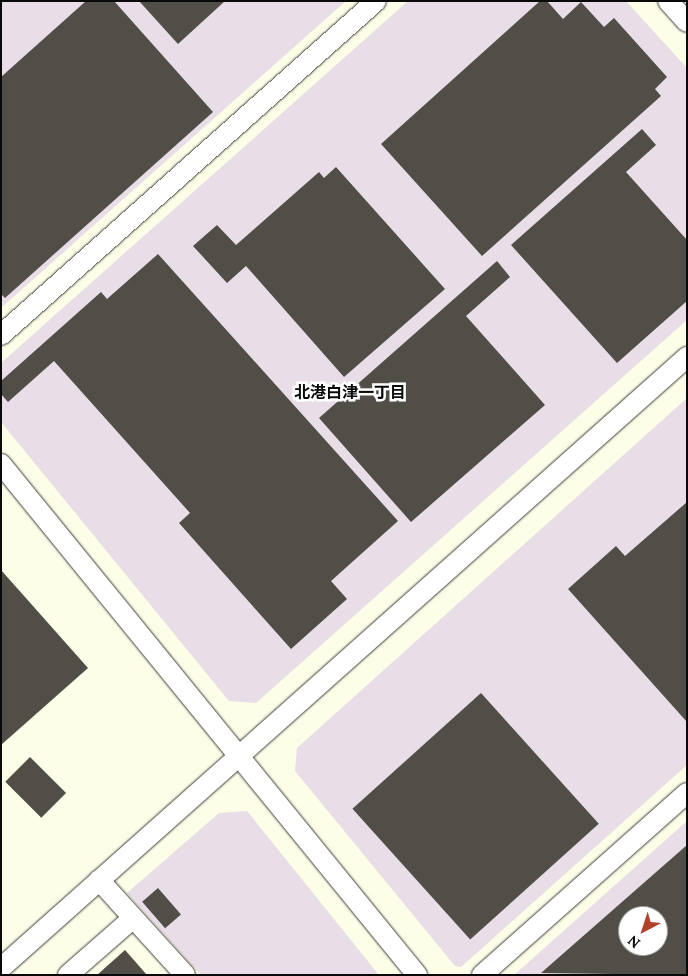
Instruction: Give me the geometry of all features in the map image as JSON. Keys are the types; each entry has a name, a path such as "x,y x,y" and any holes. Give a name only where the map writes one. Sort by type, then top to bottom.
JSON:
{"street":[{"path":"1,335 376,1"},
{"path":"668,1 687,22"},
{"path":"1,968 687,358"},
{"path":"1,464 417,975"},
{"path":"482,975 687,793"},
{"path":"99,880 185,975"},
{"path":"68,975 133,918"}],"shaded area":[{"path":"1,1 346,1 1,308"},
{"path":"408,1 626,1 687,68 687,320 256,703 229,701 1,422 1,363"},
{"path":"687,398 687,765 461,967 455,966 295,771 297,748"},
{"path":"247,811 379,975 201,975 127,893 219,813"},
{"path":"687,821 687,975 514,975"}],"building":[{"path":"86,1 114,1 213,112 5,298 1,294 1,77"},
{"path":"139,1 225,1 178,44"},
{"path":"540,1 547,1 563,19 581,2 604,27 614,18 667,77 655,89 661,96 482,256 381,144"},
{"path":"642,129 656,145 626,172 687,240 687,301 617,363 511,245"},
{"path":"336,167 445,289 344,377 246,266 227,283 193,246 217,225 236,245 319,172 324,178"},
{"path":"158,254 398,521 331,581 347,599 291,649 179,523 190,513 54,361 8,402 1,394 1,381 101,292 107,299"},
{"path":"497,261 510,277 466,316 545,405 411,522 319,418"},
{"path":"687,502 687,722 568,589 616,546 625,556"},
{"path":"1,570 88,668 1,745"},
{"path":"481,693 599,824 470,940 352,809"},
{"path":"30,757 66,793 41,818 5,782"},
{"path":"687,845 687,975 541,973"},
{"path":"158,888 181,914 165,928 142,902"},
{"path":"125,950 147,975 97,975"}],"district":[{"name":"北港白津一丁目","path":"350,392"}]}
